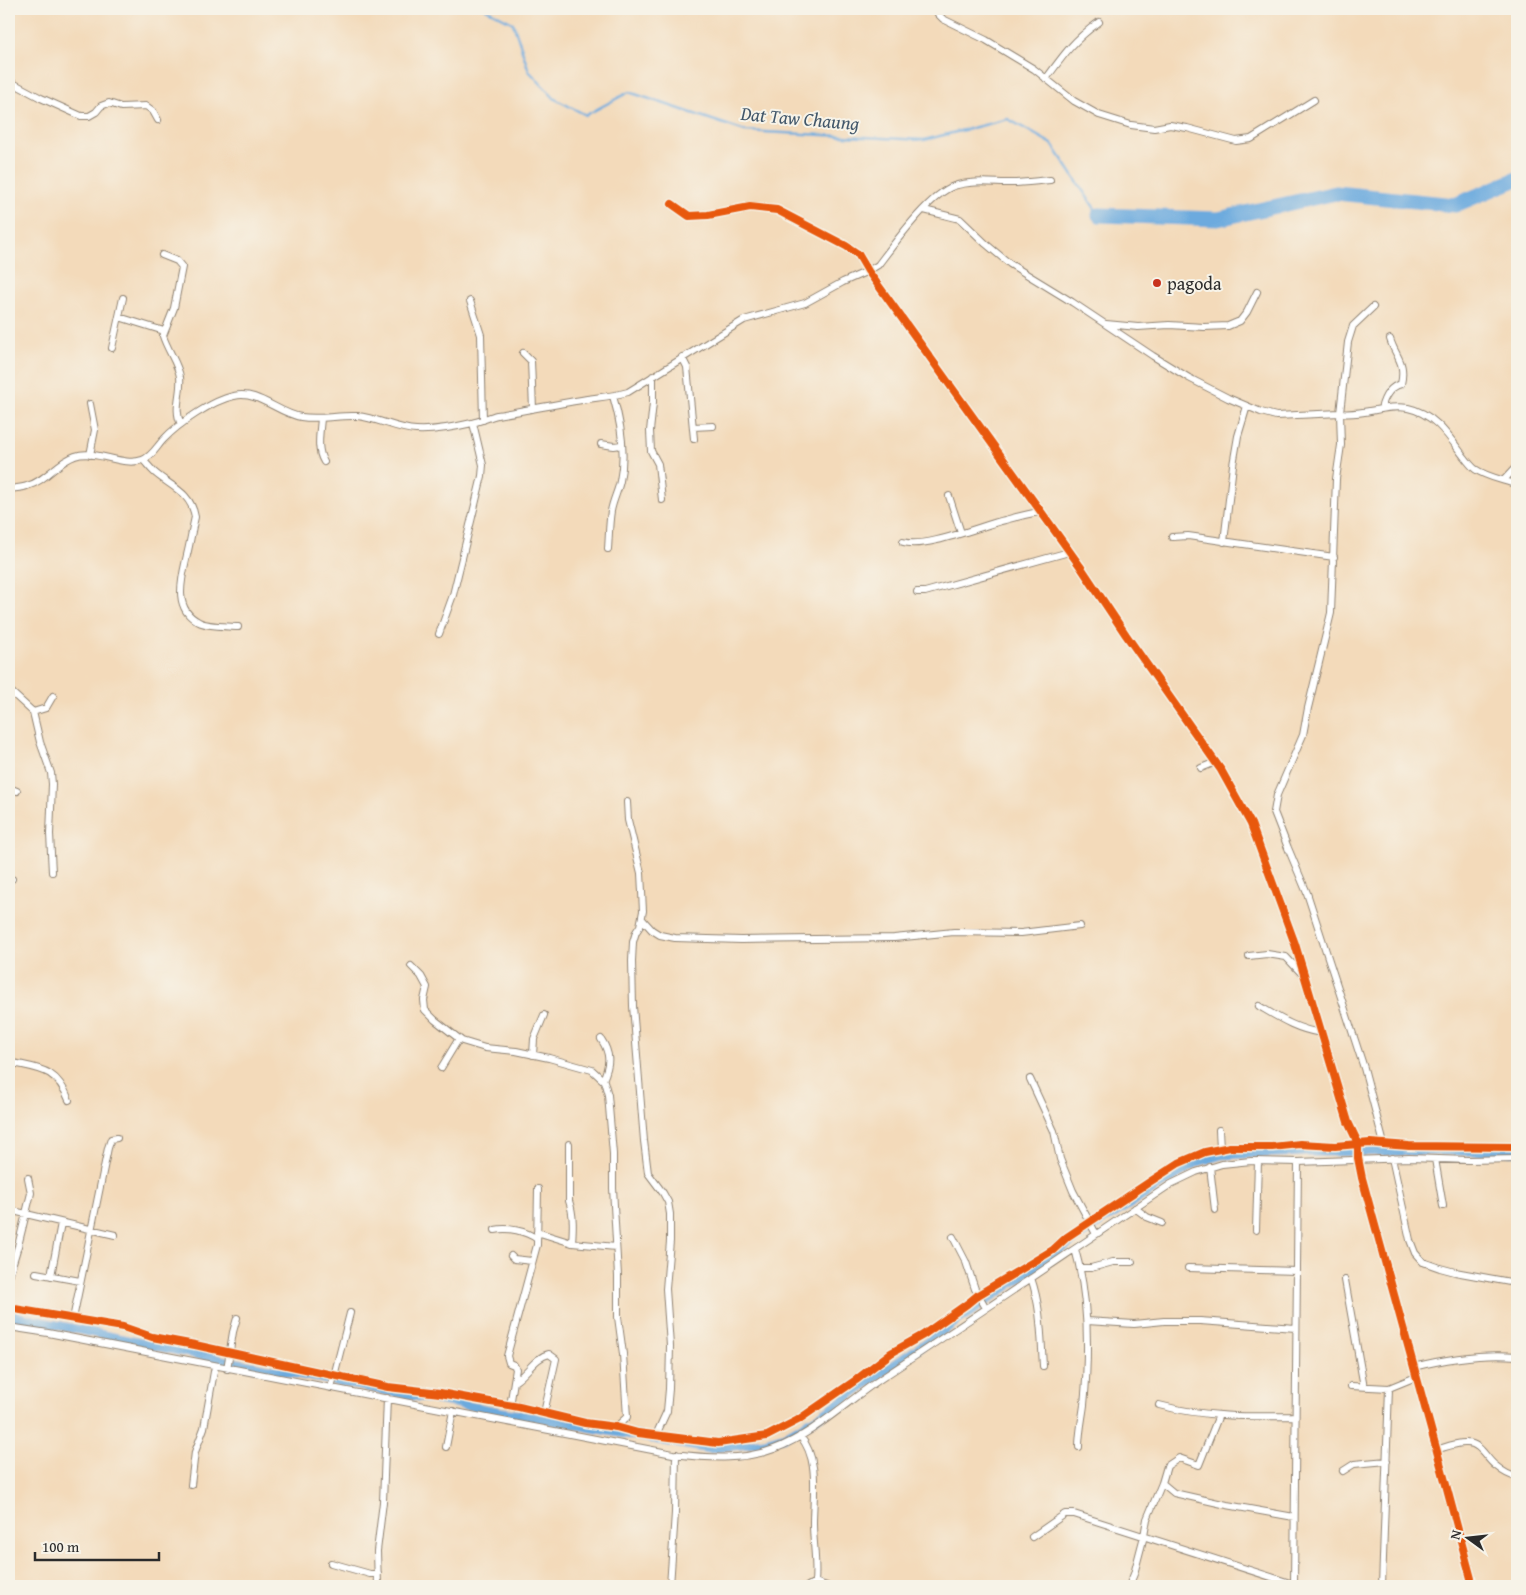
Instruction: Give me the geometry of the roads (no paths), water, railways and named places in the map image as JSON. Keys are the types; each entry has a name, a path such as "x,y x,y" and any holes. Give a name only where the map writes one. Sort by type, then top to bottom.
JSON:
{"street":[{"path":"936,9 943,19 986,40 1034,70 1074,101 1099,115 1131,125 1154,128 1170,126 1187,128 1236,141 1251,140 1314,100"},
{"path":"1046,79 1082,34 1099,22"},
{"path":"9,80 41,98 82,116 89,116 101,106 109,103 121,107 146,106 153,111 158,120"},
{"path":"9,489 28,486 76,456 90,455 132,462 143,460 151,454 164,438 181,424 216,402 234,395 249,395 282,411 300,417 357,416 376,419 401,428 416,430 439,429 474,423 494,416 628,392 744,320 804,303 843,282 868,272 878,265 924,210 953,186 973,182 1014,183 1050,180"},
{"path":"672,204 689,216 750,208 777,210 858,254 868,272 1069,552 1216,762 1252,824 1295,944 1348,1122 1358,1146 1362,1178 1473,1586"},
{"path":"924,210 960,219 1010,264 1189,378 1228,398 1276,416 1363,413 1392,407 1410,409 1434,420 1474,468 1483,474 1517,485"},
{"path":"162,255 177,261 182,267 174,308 163,336 180,376 177,415 181,424"},
{"path":"1105,324 1138,327 1169,325 1228,326 1240,321 1257,292"},
{"path":"112,348 122,298"},
{"path":"470,301 481,335 483,420"},
{"path":"1373,307 1352,326 1348,342 1340,413 1341,445 1336,479 1331,613 1310,700 1304,735 1277,795 1274,812 1307,893 1364,1068 1384,1144"},
{"path":"119,317 164,331"},
{"path":"1381,409 1384,399 1393,386 1401,384 1403,373 1402,364 1394,352 1390,340"},
{"path":"523,353 531,362 533,409"},
{"path":"682,357 687,367 694,439"},
{"path":"653,376 653,404 650,431 651,451 658,464 662,500"},
{"path":"608,549 611,513 621,473 622,445 619,417 613,396"},
{"path":"90,404 95,430 90,455"},
{"path":"1224,542 1233,465 1238,436 1247,406"},
{"path":"320,418 319,446 320,456 324,462"},
{"path":"439,634 452,595 482,476 483,465 474,423"},
{"path":"693,427 714,426"},
{"path":"1517,438 1515,445 1517,446"},
{"path":"601,444 622,445"},
{"path":"143,460 154,472 188,498 193,507 195,517 181,580 180,596 184,607 189,615 200,623 238,627"},
{"path":"1504,480 1517,466"},
{"path":"949,496 961,533"},
{"path":"903,542 909,544 920,543 1039,512"},
{"path":"1172,537 1188,536 1334,558"},
{"path":"917,592 925,592 1069,552"},
{"path":"9,690 33,712 51,773 50,834 52,872"},
{"path":"33,712 46,708 53,696"},
{"path":"1200,768 1216,762"},
{"path":"9,788 18,791"},
{"path":"627,802 628,820 641,873 643,911 633,942 632,961 633,1006 644,1141 648,1173 663,1192 668,1202 670,1214 666,1289 670,1346 669,1389 667,1411 656,1435"},
{"path":"642,918 652,930 660,935 675,938 741,940 886,938 954,932 1021,933 1080,926"},
{"path":"1249,956 1267,954 1286,957 1304,975"},
{"path":"411,966 428,987 424,1000 425,1010 458,1040 485,1048 533,1054 592,1070 603,1080 608,1095 614,1154 618,1317 623,1354 627,1416 616,1427"},
{"path":"1260,1006 1289,1024 1305,1031 1321,1033"},
{"path":"533,1054 534,1039 544,1015"},
{"path":"601,1039 605,1044 609,1068 603,1080"},
{"path":"441,1068 458,1040"},
{"path":"9,1062 51,1073 64,1088 69,1100"},
{"path":"1030,1079 1054,1131 1060,1159 1073,1191 1096,1233"},
{"path":"1219,1130 1220,1149"},
{"path":"73,1320 109,1142 111,1139 117,1138"},
{"path":"569,1144 569,1201 574,1225 572,1243"},
{"path":"9,1308 123,1327 152,1337 333,1381 387,1398 576,1433 676,1454 710,1458 742,1456 774,1449 800,1436 878,1381 1067,1237 1091,1223 1113,1205 1179,1163 1205,1152 1230,1147 1272,1147 1300,1144 1335,1146 1384,1144 1517,1147"},
{"path":"1392,1158 1414,1253 1423,1262 1440,1268 1510,1282"},
{"path":"9,1327 215,1366 440,1393 544,1413 578,1422 616,1427 638,1433 718,1443 768,1436 798,1420 856,1380 890,1353 952,1315 1030,1278 1171,1184 1210,1167 1258,1161 1298,1162 1419,1158 1436,1164 1517,1159"},
{"path":"1256,1230 1258,1161"},
{"path":"1032,1536 1065,1514 1074,1514 1293,1585 1298,1162"},
{"path":"1436,1164 1443,1206"},
{"path":"1210,1167 1216,1210"},
{"path":"9,1276 31,1193 28,1178"},
{"path":"510,1406 516,1368 509,1363 507,1356 537,1236 538,1189"},
{"path":"1135,1208 1147,1217 1162,1223"},
{"path":"9,1210 115,1235"},
{"path":"51,1276 62,1223"},
{"path":"495,1230 511,1228 531,1235 572,1243 616,1247"},
{"path":"953,1237 966,1262 982,1302"},
{"path":"1075,1249 1080,1268 1087,1321 1084,1404 1079,1448"},
{"path":"512,1259 531,1264"},
{"path":"1080,1268 1091,1268 1113,1262 1132,1262"},
{"path":"1188,1268 1296,1271"},
{"path":"36,1273 80,1281"},
{"path":"1030,1278 1034,1287 1040,1321 1043,1366"},
{"path":"1345,1280 1364,1387"},
{"path":"333,1381 350,1313"},
{"path":"227,1367 237,1318"},
{"path":"1087,1321 1134,1324 1164,1321 1200,1321 1296,1328"},
{"path":"514,1382 523,1376 543,1355 549,1354 554,1356 556,1365 544,1413"},
{"path":"1413,1367 1477,1356 1499,1354 1517,1356"},
{"path":"191,1485 195,1452 204,1428 215,1366"},
{"path":"1351,1386 1389,1388 1416,1377"},
{"path":"1382,1586 1389,1388"},
{"path":"378,1586 377,1550 383,1502 387,1398"},
{"path":"1159,1405 1219,1415 1247,1417 1295,1416"},
{"path":"446,1447 453,1411"},
{"path":"1129,1586 1134,1574 1147,1520 1162,1483 1166,1466 1179,1458 1199,1465 1219,1415"},
{"path":"576,1433 578,1422"},
{"path":"800,1436 809,1451 812,1465 815,1582"},
{"path":"1436,1450 1458,1443 1469,1442 1479,1447 1496,1466 1517,1477"},
{"path":"670,1586 675,1513 676,1454"},
{"path":"1343,1471 1354,1464 1387,1461"},
{"path":"1162,1483 1174,1493 1294,1517"},
{"path":"331,1564 370,1574 378,1574"},
{"path":"808,1586 815,1582 828,1586"}],"waterway":[{"name":"Dat Taw Chaung","path":"486,9 513,23 529,71 555,99 586,115 629,92 745,131 924,140 1008,119 1052,144 1099,215"},
{"path":"1099,215 1218,219 1336,193 1455,205 1517,179"},
{"path":"9,1315 217,1359 709,1449 764,1442 785,1436 821,1415 1101,1222 1198,1162 1222,1155 1304,1152 1517,1151"}],"place":[{"name":"pagoda","path":"1157,283"}]}
